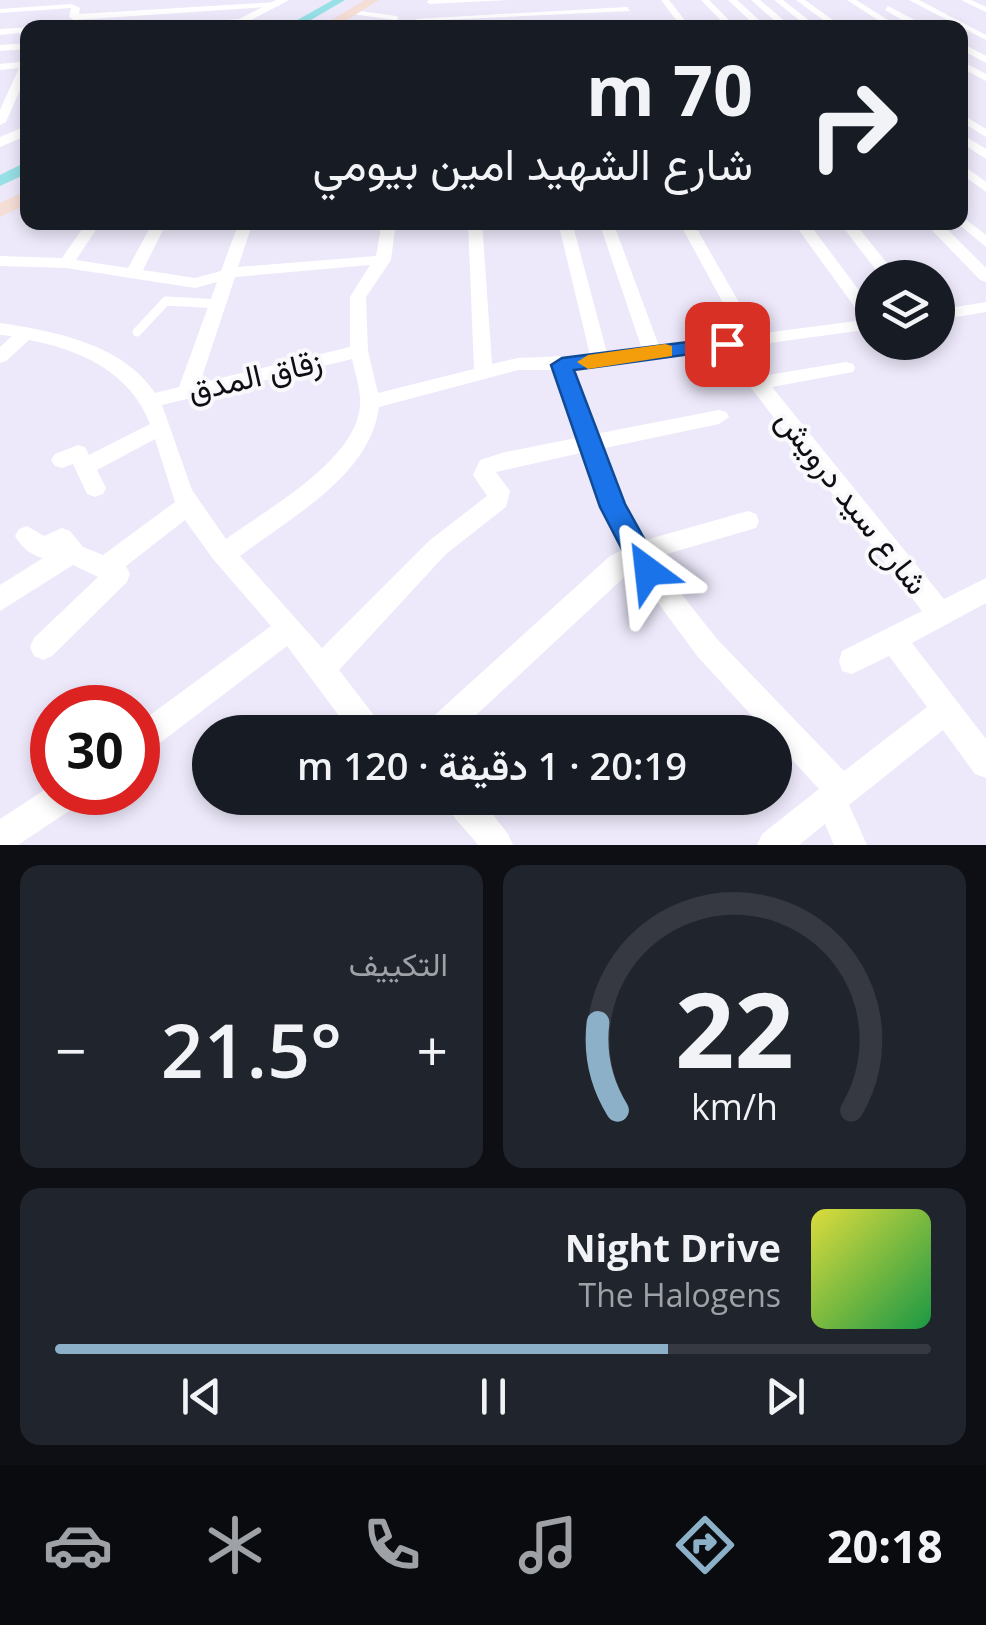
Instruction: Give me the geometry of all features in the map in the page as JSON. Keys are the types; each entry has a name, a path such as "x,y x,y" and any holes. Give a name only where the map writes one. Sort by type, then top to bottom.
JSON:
{"main road":[{"path":"338,20 373,0"}],"street":[{"path":"431,1 504,0"},
{"path":"547,14 552,0"},
{"path":"581,12 587,11 589,0"},
{"path":"705,0 725,20"},
{"path":"732,0 755,20"},
{"path":"755,0 779,20"},
{"path":"778,0 804,20"},
{"path":"800,0 829,20"},
{"path":"852,0 884,20"},
{"path":"875,0 908,20"},
{"path":"913,0 951,20"},
{"path":"934,0 986,26"},
{"path":"965,0 986,10"},
{"path":"73,17 281,2"},
{"path":"243,20 281,2"},
{"path":"525,20 627,5 642,9 651,20"},
{"path":"0,11 70,6 76,8 73,17"},
{"path":"581,12 584,20"},
{"path":"73,17 79,20"},
{"path":"972,38 986,46"},
{"path":"968,39 986,38"},
{"path":"0,122 20,79"},
{"path":"66,263 89,230"},
{"path":"133,274 156,230"},
{"path":"187,392 221,304 226,275 243,230"},
{"path":"225,554 348,458 368,422 370,402 359,352 358,297 383,260 387,230"},
{"path":"475,230 484,370"},
{"path":"568,230 600,361"},
{"path":"609,230 652,352"},
{"path":"690,230 752,340"},
{"path":"806,230 855,298"},
{"path":"852,230 877,260"},
{"path":"939,230 986,277"},
{"path":"962,253 986,252"},
{"path":"0,262 66,263 195,283 247,269 383,260"},
{"path":"955,313 982,311"},
{"path":"370,402 518,364 600,361 855,325"},
{"path":"0,329 26,333 120,368 151,400 166,453 188,505 356,715"},
{"path":"0,357 26,333"},
{"name":"شارع سيد درويش","path":"727,344 940,614"},
{"name":"زقاق المدق","path":"151,400 359,352"},
{"path":"562,365 613,507 636,554 691,627 836,796 850,845"},
{"path":"758,383 846,368"},
{"path":"321,669 438,547 498,500 499,491 484,475 488,466 718,417"},
{"path":"85,467 160,428"},
{"path":"62,460 78,453 94,488"},
{"path":"105,568 188,505"},
{"path":"455,715 619,564 636,554 748,521"},
{"path":"27,536 42,548 62,538 73,552 118,574 43,647"},
{"path":"0,599 73,552"},
{"path":"852,661 986,590"},
{"path":"160,725 289,628"},
{"path":"894,639 986,763"},
{"path":"773,845 947,709"},
{"path":"0,838 35,815"},
{"path":"476,815 497,845"}],"lane":[{"path":"352,12 394,20"},
{"path":"137,332 166,302 221,304"}],"waterway":[{"path":"303,20 340,0"},
{"path":"0,181 20,170"}],"slow traffic":[{"path":"588,362 665,351"}],"route":[{"path":"648,571 613,507 562,365 727,344"}]}
